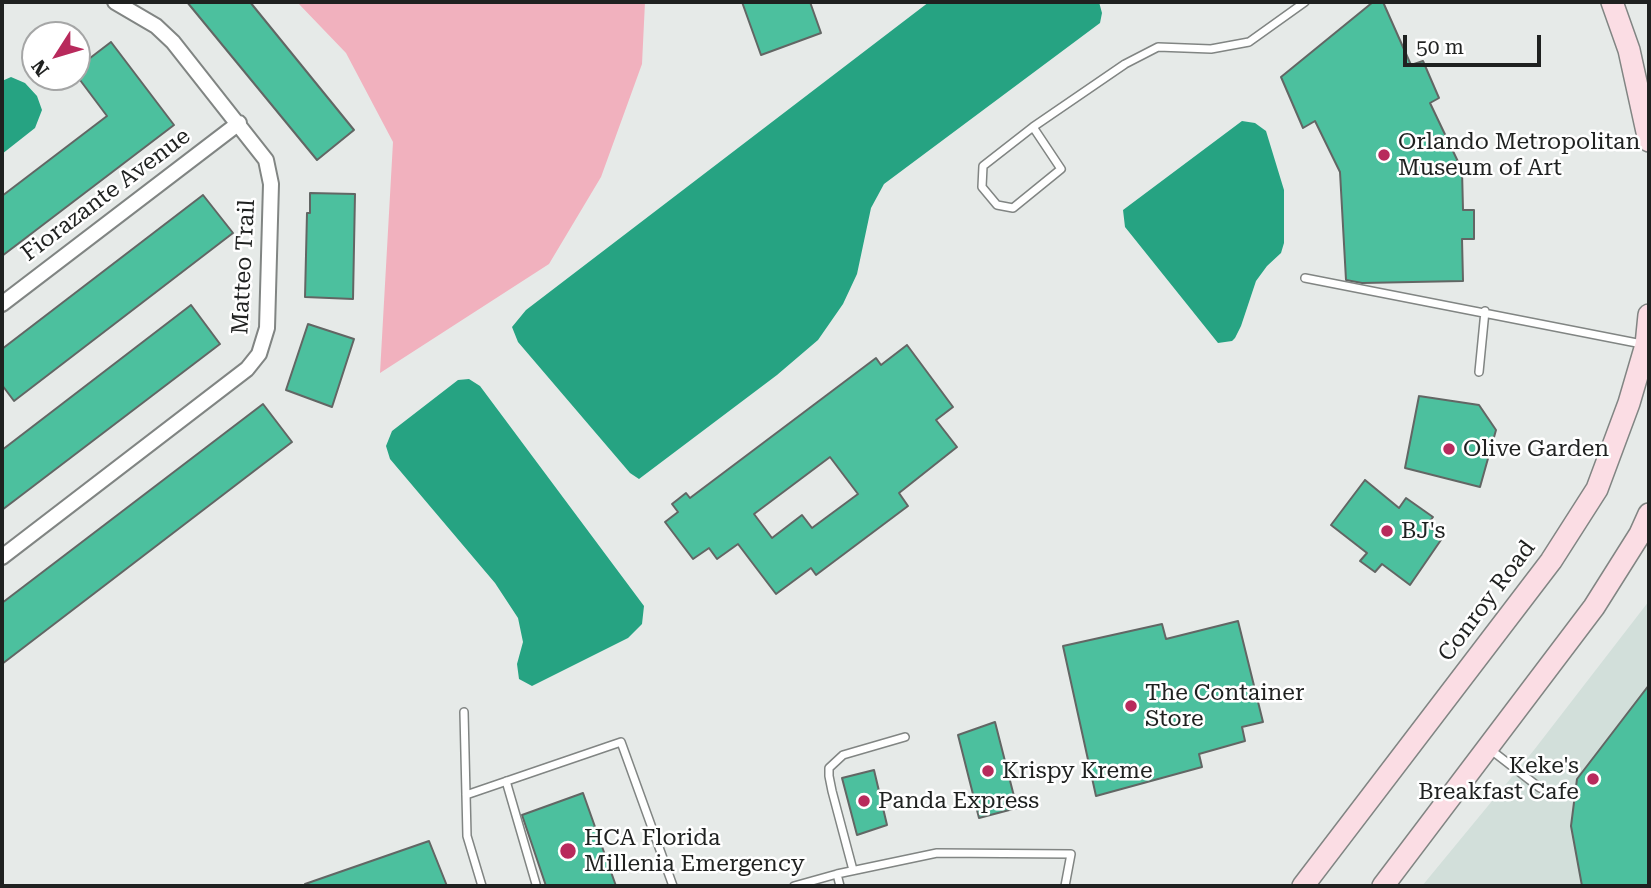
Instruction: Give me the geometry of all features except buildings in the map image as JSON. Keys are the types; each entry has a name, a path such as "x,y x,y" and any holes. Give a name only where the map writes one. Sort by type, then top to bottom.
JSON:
{"main road":[{"path":"1612,2 1629,50 1649,141"},
{"name":"Conroy Road","path":"1303,886 1543,571 1597,489 1648,346 1649,315"},
{"path":"1383,886 1594,607 1640,534 1649,514"}],"street":[{"name":"Matteo Trail","path":"2,556 240,375 259,354 267,328 271,184 269,168 262,152 168,37 156,26 115,2"},
{"name":"Fiorazante Avenue","path":"2,304 239,123"}],"lane":[{"path":"1284,2 1292,11"},
{"path":"1033,127 1061,170 1013,208 997,205 982,187 983,166 1033,127 1125,64 1158,47 1211,49 1249,42 1305,2"},
{"path":"1305,278 1485,311 1648,346"},
{"path":"1479,372 1485,311"},
{"path":"464,712 467,836 482,886"},
{"path":"853,870 832,791 830,768 843,755 905,737"},
{"path":"466,795 621,742 673,886"},
{"path":"1487,747 1540,788"},
{"path":"506,782 536,884"},
{"path":"794,886 853,870 937,853 1071,854 1065,886"},
{"path":"837,874 840,886"}],"shaded area":[{"path":"297,2 645,2 642,64 601,177 549,264 380,373 393,142 346,53"},
{"path":"929,2 1099,2 1102,13 1100,23 884,184 871,208 857,274 843,304 818,340 777,375 639,479 630,473 518,342 512,327 526,310"},
{"path":"11,77 21,81 21,91 32,91 42,110 35,128 2,154 2,81"},
{"path":"1242,121 1255,123 1266,131 1284,190 1284,243 1281,253 1256,281 1235,338 1218,343 1125,227 1123,210"},
{"path":"469,379 480,386 644,606 642,624 628,638 532,686 519,679 517,664 523,642 518,618 495,583 390,459 386,446 392,431 458,380"},
{"path":"1649,601 1649,886 1422,886 1534,750"}],"place":[{"name":"Orlando Metropolitan Museum of Art","path":"1384,155"},
{"name":"Olive Garden","path":"1449,449"},
{"name":"BJ's","path":"1387,531"},
{"name":"The Container Store","path":"1131,706"},
{"name":"Krispy Kreme","path":"988,771"},
{"name":"Keke's Breakfast Cafe","path":"1593,779"},
{"name":"Panda Express","path":"864,801"},
{"name":"HCA Florida Millenia Emergency","path":"568,851"}]}
